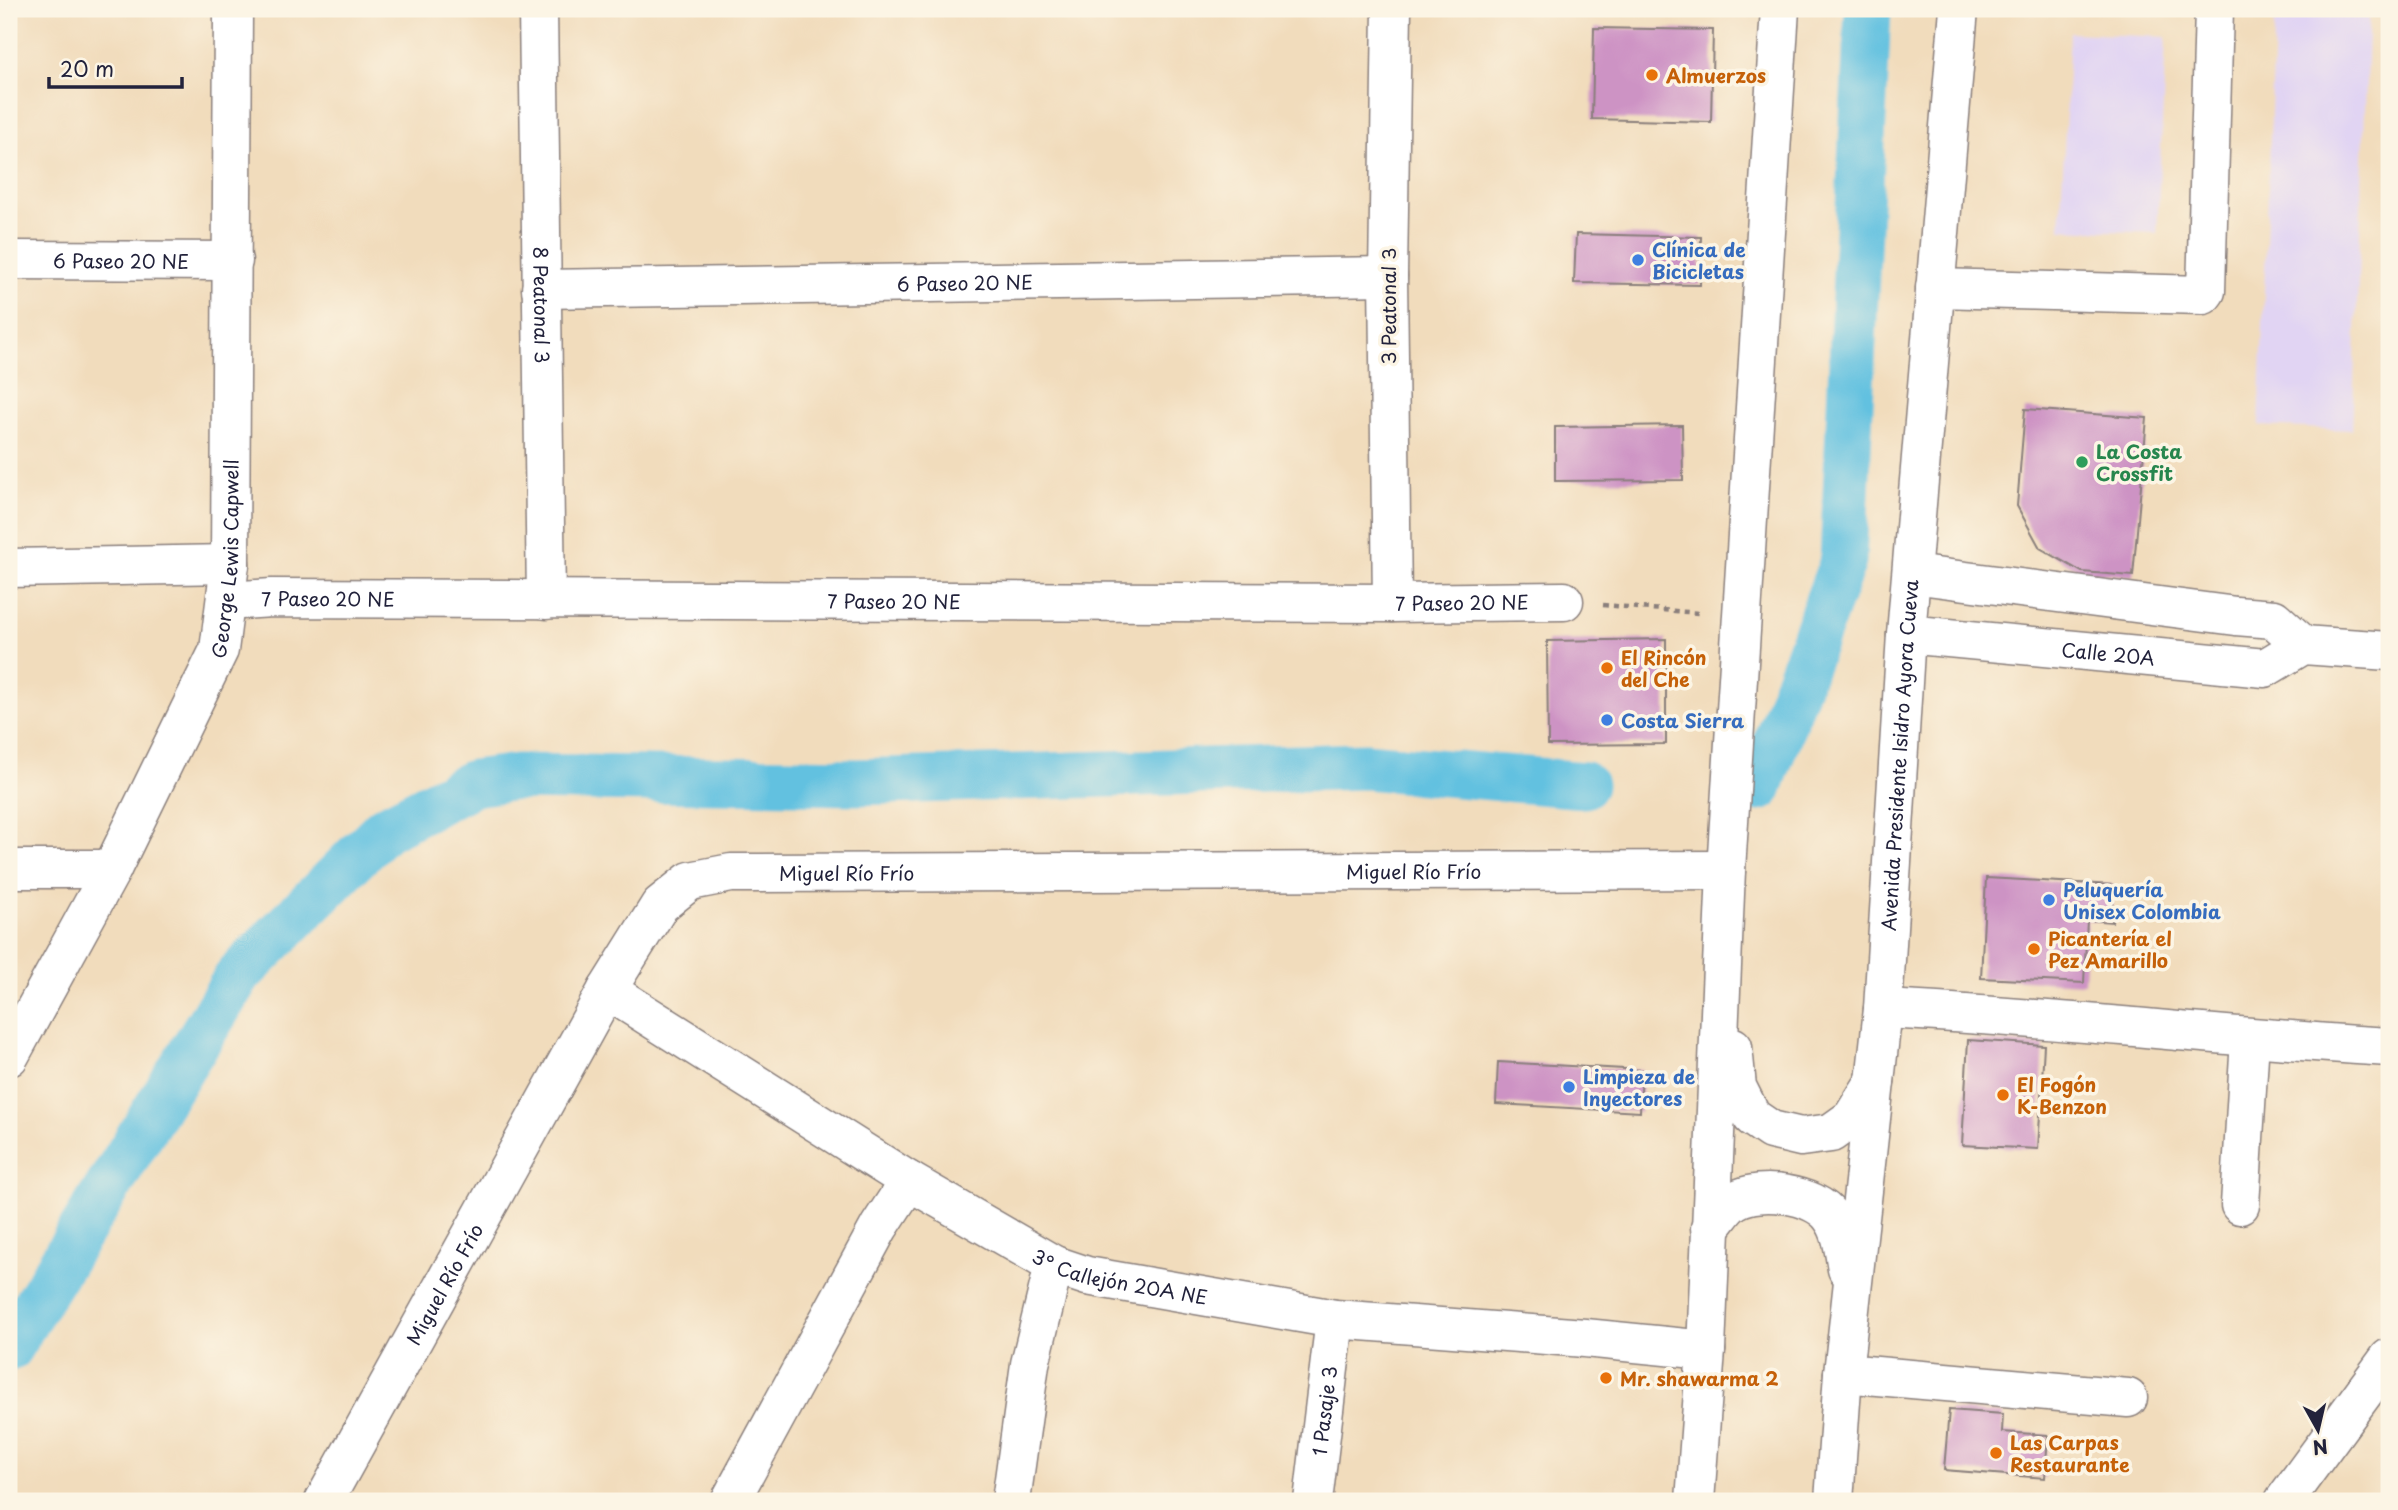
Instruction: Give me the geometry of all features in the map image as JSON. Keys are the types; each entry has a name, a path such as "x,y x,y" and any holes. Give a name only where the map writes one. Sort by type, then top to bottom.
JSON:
{"street":[{"name":"George Lewis Capwell","path":"9,1058 112,869 219,650 228,582 233,261 233,9"},
{"name":"8 Peatonal 3","path":"538,9 546,600"},
{"name":"3 Peatonal 3","path":"1392,9 1388,276 1392,603"},
{"path":"1695,1501 1706,1350 1726,870 1780,9"},
{"name":"Avenida Presidente Isidro Ayora Cueva","path":"1834,1501 1851,1291 1883,1009 1906,634 1959,9"},
{"path":"1935,288 2203,296 2206,291 2214,9"},
{"name":"6 Paseo 20 NE","path":"9,260 233,261"},
{"name":"6 Paseo 20 NE","path":"541,289 1388,276"},
{"name":"7 Paseo 20 NE","path":"9,568 228,582 272,598 1392,603 1564,601"},
{"path":"1912,574 2274,619 2304,645 2389,651"},
{"name":"Calle 20A","path":"1906,634 2265,668 2304,645"},
{"path":"9,869 112,869"},
{"name":"Miguel Río Frío","path":"324,1501 607,990 660,905 690,881 732,873 1726,870"},
{"path":"1723,944 1737,1087 1752,1117 1771,1130 1801,1136 1831,1133 1852,1118 1877,1078"},
{"name":"3° Callejón 20A NE","path":"607,990 909,1181 1054,1265 1087,1276 1335,1319 1706,1350"},
{"path":"1883,1009 1978,1014 2250,1038 2389,1047"},
{"path":"2240,1205 2250,1038"},
{"path":"730,1501 879,1227 909,1181"},
{"path":"1710,1228 1735,1200 1762,1192 1816,1203 1831,1217 1841,1238 1851,1291"},
{"path":"1011,1501 1030,1364 1054,1265"},
{"name":"1 Pasaje 3","path":"1313,1501 1335,1319"},
{"path":"2284,1501 2389,1358"},
{"path":"1843,1373 2128,1398"}],"path":[{"path":"1564,601 1742,617"}],"shaded area":[{"path":"2275,9 2369,9 2352,430 2259,426"},
{"path":"2070,33 2166,37 2157,233 2060,229"}],"building":[{"name":"Almuerzos","path":"1594,28 1713,30 1711,122 1592,119"},
{"name":"Clínica de Bicicletas","path":"1576,234 1701,237 1700,285 1574,283"},
{"name":"La Costa Crossfit","path":"2025,409 2147,418 2133,576 2082,572 2040,548 2017,506"},
{"path":"1682,425 1683,480 1555,481 1555,427"},
{"path":"1666,639 1666,744 1548,745 1547,641"},
{"path":"1986,878 2114,885 2112,922 2087,920 2084,983 1981,978"},
{"name":"El Fogón K-Benzon","path":"1968,1040 2044,1045 2038,1149 1962,1145"},
{"name":"Limpieza de Inyectores","path":"1498,1062 1642,1070 1640,1112 1496,1104"},
{"name":"Las Carpas Restaurante","path":"1949,1410 2003,1414 2002,1432 2048,1435 2045,1478 1944,1470"}],"waterway":[{"path":"1759,788 1843,561 1868,9"},
{"path":"9,1348 239,974 384,829 473,783 517,777 856,782 1365,766 1584,785"}],"place":[{"name":"Almuerzos","path":"1652,75"},
{"name":"Clínica de Bicicletas","path":"1638,260"},
{"name":"La Costa Crossfit","path":"2082,462"},
{"name":"El Rincón del Che","path":"1607,668"},
{"name":"Costa Sierra","path":"1607,720"},
{"name":"Peluquería Unisex Colombia","path":"2049,900"},
{"name":"Picantería el Pez Amarillo","path":"2034,949"},
{"name":"Limpieza de Inyectores","path":"1569,1087"},
{"name":"El Fogón K-Benzon","path":"2003,1095"},
{"name":"Mr. shawarma 2","path":"1606,1378"},
{"name":"Las Carpas Restaurante","path":"1996,1453"}]}
